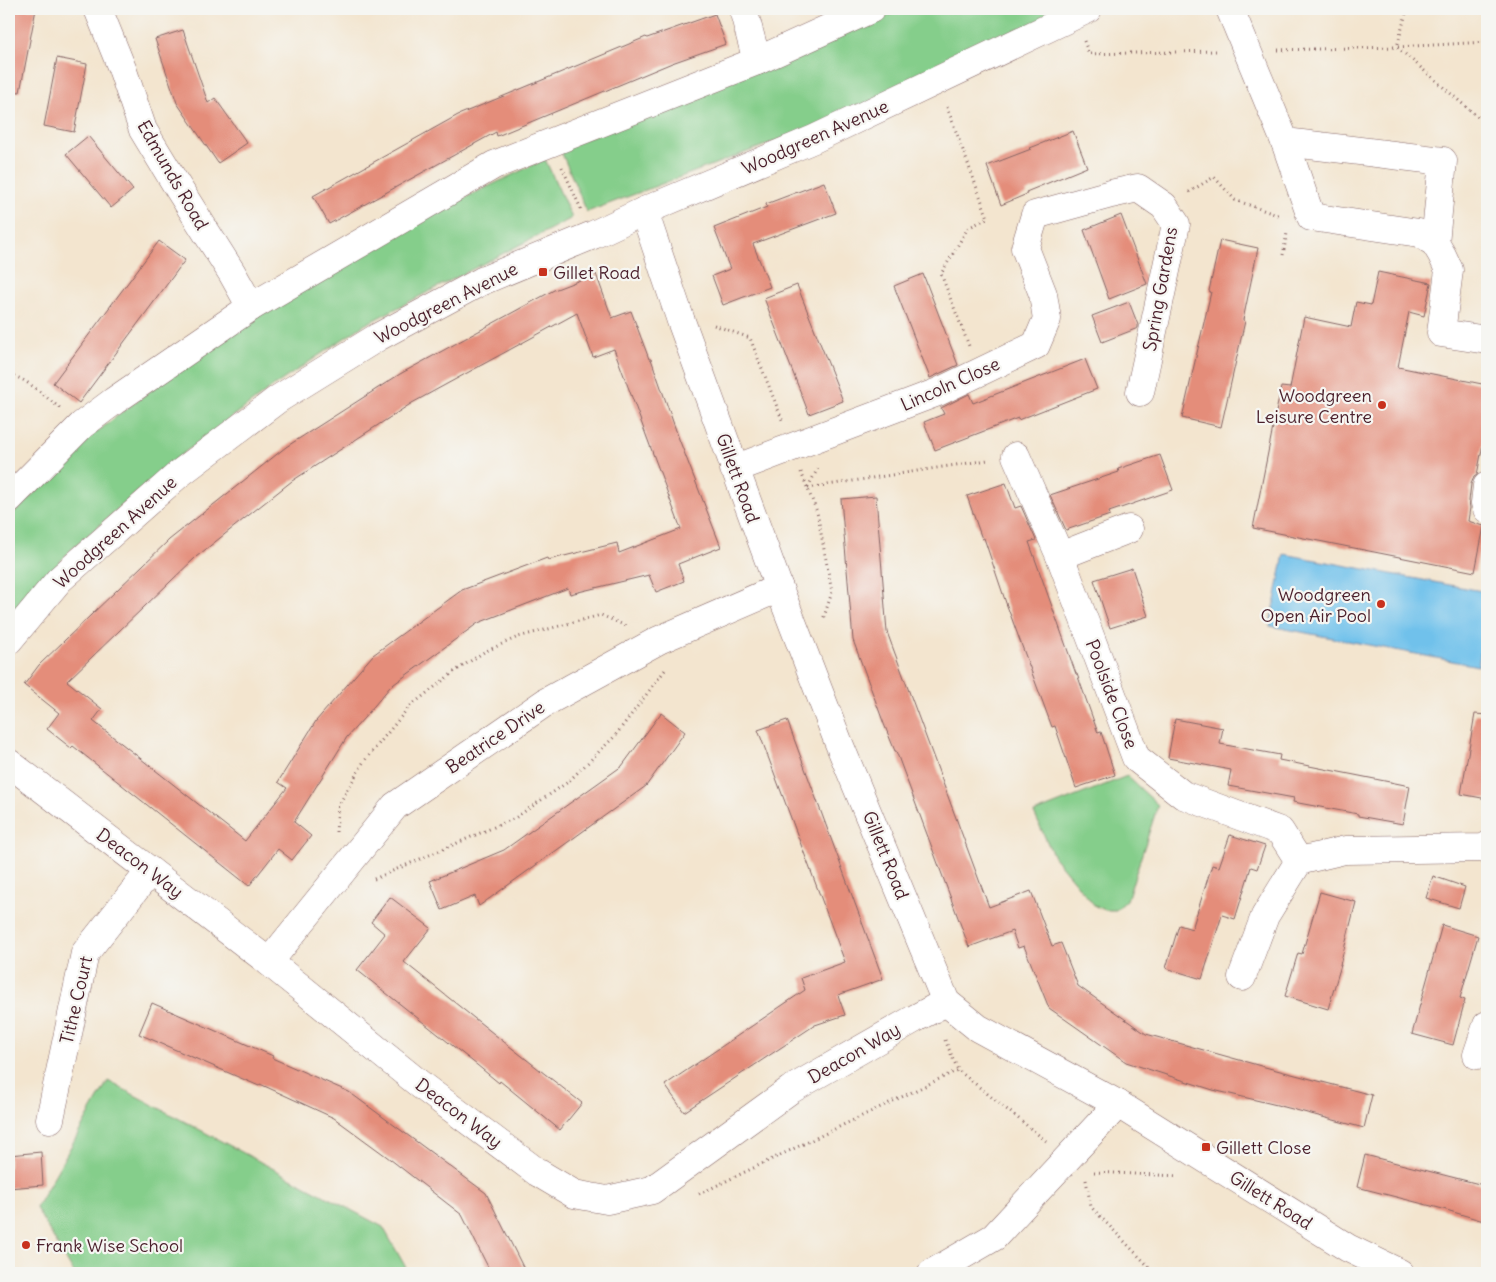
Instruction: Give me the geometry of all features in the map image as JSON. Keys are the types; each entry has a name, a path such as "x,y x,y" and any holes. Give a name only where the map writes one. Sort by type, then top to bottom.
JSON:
{"street":[{"name":"Edmunds Road","path":"98,9 123,71 143,130 251,307"},
{"path":"744,9 757,61"},
{"path":"9,499 82,425 114,401 251,307 494,165 757,61 871,9"},
{"name":"Woodgreen Avenue","path":"9,640 59,580 179,474 278,399 378,337 482,281 814,139 1088,9"},
{"path":"1230,9 1285,142 1311,217 1419,233 1435,243 1449,270 1441,332 1487,340"},
{"path":"1285,142 1443,161 1435,243"},
{"name":"Spring Gardens","path":"1036,215 1138,188 1164,206 1176,224 1140,392"},
{"name":"Gillett Road","path":"644,211 681,321 779,588 838,741 946,1002 978,1028 1118,1104 1348,1248 1400,1273"},
{"name":"Lincoln Close","path":"734,469 938,392 1036,345 1047,319 1043,294 1025,248 1036,215"},
{"name":"Poolside Close","path":"1016,456 1060,556 1136,758 1183,795 1280,831 1299,861"},
{"path":"1487,486 1485,503 1487,509"},
{"path":"1060,556 1129,529"},
{"name":"Beatrice Drive","path":"269,962 395,806 546,702 659,640 779,588"},
{"name":"Deacon Way","path":"9,763 269,962 422,1086 537,1172 574,1194 607,1200 652,1190 790,1090 946,1002"},
{"path":"1242,978 1265,916 1299,861 1345,850 1487,850"},
{"name":"Tithe Court","path":"50,1119 85,952 150,871"},
{"path":"1477,1055 1487,1025"},
{"path":"932,1273 994,1237 1118,1104"}],"path":[{"path":"1407,9 1397,46 1487,125"},
{"path":"937,81 988,218 968,228 941,274 979,372"},
{"path":"559,160 592,235"},
{"path":"1164,206 1214,177 1234,200 1276,215 1284,214"},
{"path":"681,321 706,322 750,338 817,512 832,592 821,625"},
{"path":"9,375 25,382 82,425"},
{"path":"808,488 1016,456"},
{"path":"335,878 368,882 516,818 568,782 615,736 671,662 659,640 601,615 518,636 484,652 454,672 409,707 363,763 338,806 336,839"},
{"path":"673,1174 686,1200 958,1070"},
{"path":"1085,1172 1091,1207 1154,1273"}],"green space":[{"path":"904,9 1050,9 1053,16 838,118 587,212 560,149"},
{"path":"545,159 572,218 364,325 278,383 173,461 71,550 9,616 9,518 93,435 135,402 265,308 390,234"},
{"path":"1127,776 1158,805 1127,900 1116,910 1105,910 1095,906 1054,857 1034,813"},
{"path":"108,1081 383,1227 409,1273 74,1273 36,1208"}],"water":[{"name":"Woodgreen Open Air Pool","path":"1284,554 1487,592 1487,617 1478,666 1270,626"}],"building":[{"path":"9,9 36,9 20,92 9,91"},
{"path":"715,14 726,44 672,63 497,136 496,132 329,224 313,196 458,115 646,37"},
{"path":"183,30 208,103 215,98 247,143 218,163 177,103 155,39"},
{"path":"57,58 87,64 74,132 44,126"},
{"path":"1073,131 1087,167 1026,192 1027,194 1001,205 987,166"},
{"path":"88,136 133,190 111,208 66,154"},
{"path":"824,182 836,213 753,244 770,287 723,305 712,276 730,269 714,228 767,207 766,204"},
{"path":"1121,215 1147,284 1109,299 1084,230"},
{"path":"1220,240 1258,248 1243,320 1245,321 1221,427 1182,418 1211,292 1209,291"},
{"path":"159,241 185,260 79,403 53,383"},
{"name":"Woodgreen Leisure Centre","path":"1378,272 1431,283 1424,316 1409,312 1398,367 1487,385 1487,423 1477,475 1471,484 1469,501 1468,521 1484,526 1475,572 1253,528 1281,387 1290,388 1304,317 1351,327 1356,302 1371,305"},
{"path":"596,274 612,318 631,311 649,359 651,359 679,439 721,547 678,564 684,581 656,592 649,575 570,594 568,588 478,623 390,687 347,737 294,822 311,836 292,860 278,849 249,886 73,746 71,748 47,729 59,713 24,685 39,665 169,540 286,447 400,374 554,290","holes":["577,313 593,357 614,349 681,529 619,553 617,543 548,560 547,558 462,590 373,655 316,721 278,782 287,788 245,841 93,721 102,709 67,681 196,557 292,481 412,403"]},
{"path":"923,274 958,365 930,378 894,286"},
{"path":"797,285 843,401 809,414 764,298"},
{"path":"1129,302 1138,328 1102,342 1092,316"},
{"path":"1085,359 1097,389 935,450 924,422 944,414 941,408 969,394 973,403"},
{"path":"1160,455 1173,490 1109,512 1110,515 1066,530 1050,495 1119,472 1118,469"},
{"path":"1006,483 1015,508 1021,506 1036,540 1029,542 1098,733 1101,732 1115,775 1076,788 1055,726 1052,727 967,496"},
{"path":"876,496 887,632 989,907 1031,891 1052,946 1061,943 1078,986 1146,1034 1372,1095 1364,1128 1213,1090 1126,1062 1049,1008 1024,946 1018,948 1012,931 969,947 853,640 841,499"},
{"path":"1132,568 1148,616 1110,628 1094,580"},
{"path":"661,713 685,732 646,786 479,906 475,896 442,910 430,881 504,850 622,766"},
{"path":"1475,714 1487,715 1487,799 1461,794"},
{"path":"1175,719 1223,728 1220,744 1280,755 1279,760 1410,786 1403,824 1293,802 1294,798 1228,786 1231,770 1168,758"},
{"path":"787,720 883,979 838,995 845,1015 815,1025 684,1112 665,1085 805,990 801,978 845,962 758,730"},
{"path":"1230,835 1265,846 1257,869 1251,867 1235,919 1222,915 1202,979 1166,968 1179,925 1192,929 1212,865 1219,867"},
{"path":"1433,876 1465,887 1459,908 1426,898"},
{"path":"1320,892 1356,902 1328,1009 1285,996 1298,953 1302,954"},
{"path":"390,897 431,928 404,962 582,1103 560,1130 357,970 385,934 371,922"},
{"path":"1442,925 1478,936 1460,998 1465,1000 1453,1045 1412,1034"},
{"path":"152,1003 273,1056 272,1058 349,1092 486,1193 526,1273 491,1273 462,1215 334,1118 260,1084 259,1086 139,1034"},
{"path":"41,1152 43,1185 9,1188 9,1155"},
{"path":"1365,1155 1487,1186 1487,1222 1357,1187"}],"place":[{"name":"Gillet Road","path":"543,272"},
{"name":"Woodgreen Leisure Centre","path":"1382,405"},
{"name":"Woodgreen Open Air Pool","path":"1381,604"},
{"name":"Gillett Close","path":"1206,1147"},
{"name":"Frank Wise School","path":"26,1245"}]}
